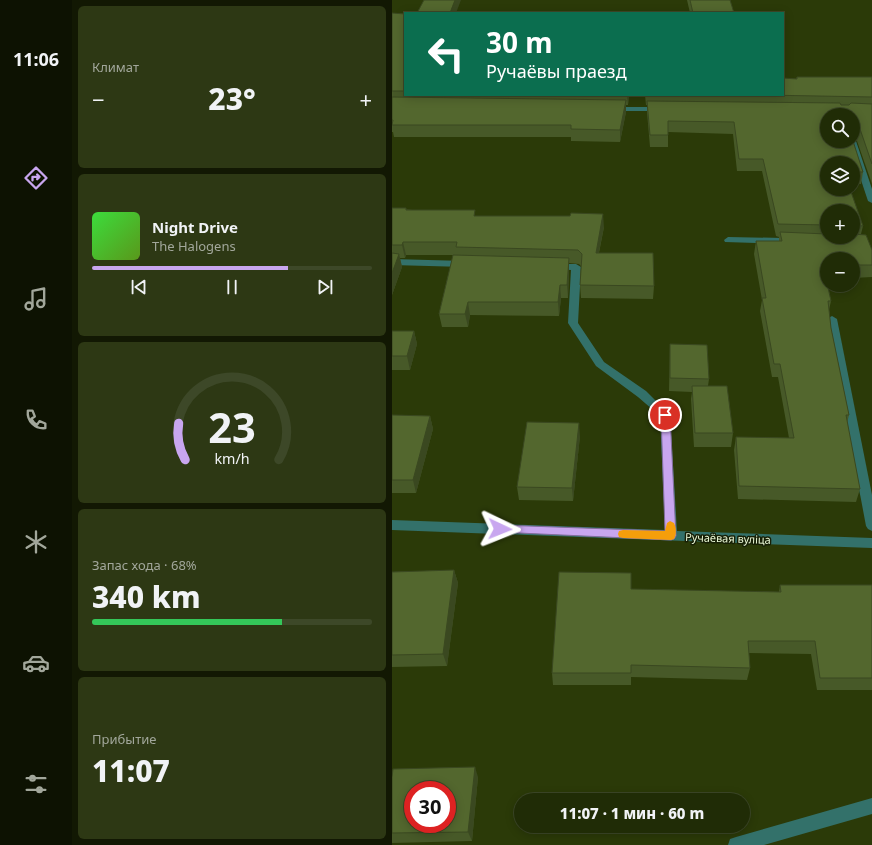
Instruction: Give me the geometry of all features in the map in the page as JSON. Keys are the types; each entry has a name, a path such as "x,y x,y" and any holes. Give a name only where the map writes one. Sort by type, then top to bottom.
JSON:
{"street":[{"path":"605,109 668,109"},
{"path":"854,148 872,201"},
{"path":"728,240 788,241"},
{"path":"392,262 476,264"},
{"path":"546,266 576,267 573,323 600,364 642,394 665,415 671,536"},
{"path":"832,319 872,526"},
{"name":"Ручаёвая вуліца","path":"392,525 872,543"},
{"path":"736,845 872,806"}],"building":[{"path":"424,0 455,0 450,12 418,12"},
{"path":"690,0 730,0 734,12 693,12"},
{"path":"392,13 404,14 404,91 392,91"},
{"path":"797,77 872,77 872,97 784,95 784,78 797,79"},
{"path":"392,97 626,100 620,130 571,129 571,125 392,125"},
{"path":"647,101 840,103 841,105 849,105 851,103 872,104 872,164 860,129 860,108 820,108 820,148 855,148 858,156 820,156 820,196 852,196 855,204 820,204 820,225 778,224 763,159 739,159 734,122 668,121 668,135 650,135"},
{"path":"860,163 863,172 860,172"},
{"path":"392,208 406,208 406,210 475,210 474,216 570,216 571,213 603,214 596,253 653,253 654,286 580,285 582,254 578,250 456,247 457,242 403,242 402,245 392,245"},
{"path":"860,217 863,226 860,226"},
{"path":"780,232 820,234 820,244 860,244 860,235 866,235 872,250 872,265 860,265 860,252 820,252 820,292 829,292 831,301 828,301 831,328 849,415 846,415 860,489 739,486 736,437 794,438 780,364 774,364 762,298 766,298 756,241 782,241"},
{"path":"392,253 399,254 392,273"},
{"path":"453,255 569,258 567,285 560,285 558,302 468,302 465,314 439,314"},
{"path":"392,331 414,331 407,356 392,356"},
{"path":"670,344 707,345 709,379 670,378"},
{"path":"692,386 727,386 733,433 695,433"},
{"path":"392,415 430,416 413,480 392,480"},
{"path":"527,422 579,423 572,488 517,487"},
{"path":"454,570 443,654 392,655 392,572"},
{"path":"559,572 631,573 631,589 781,592 780,585 872,585 872,678 820,678 815,641 748,641 750,668 631,665 631,673 552,673"},
{"path":"475,767 468,832 456,832 456,781 404,781 404,833 392,833 393,769"}],"slow traffic":[{"path":"623,534 671,536 670,525"}],"route":[{"path":"500,529 671,536 665,415"}]}
